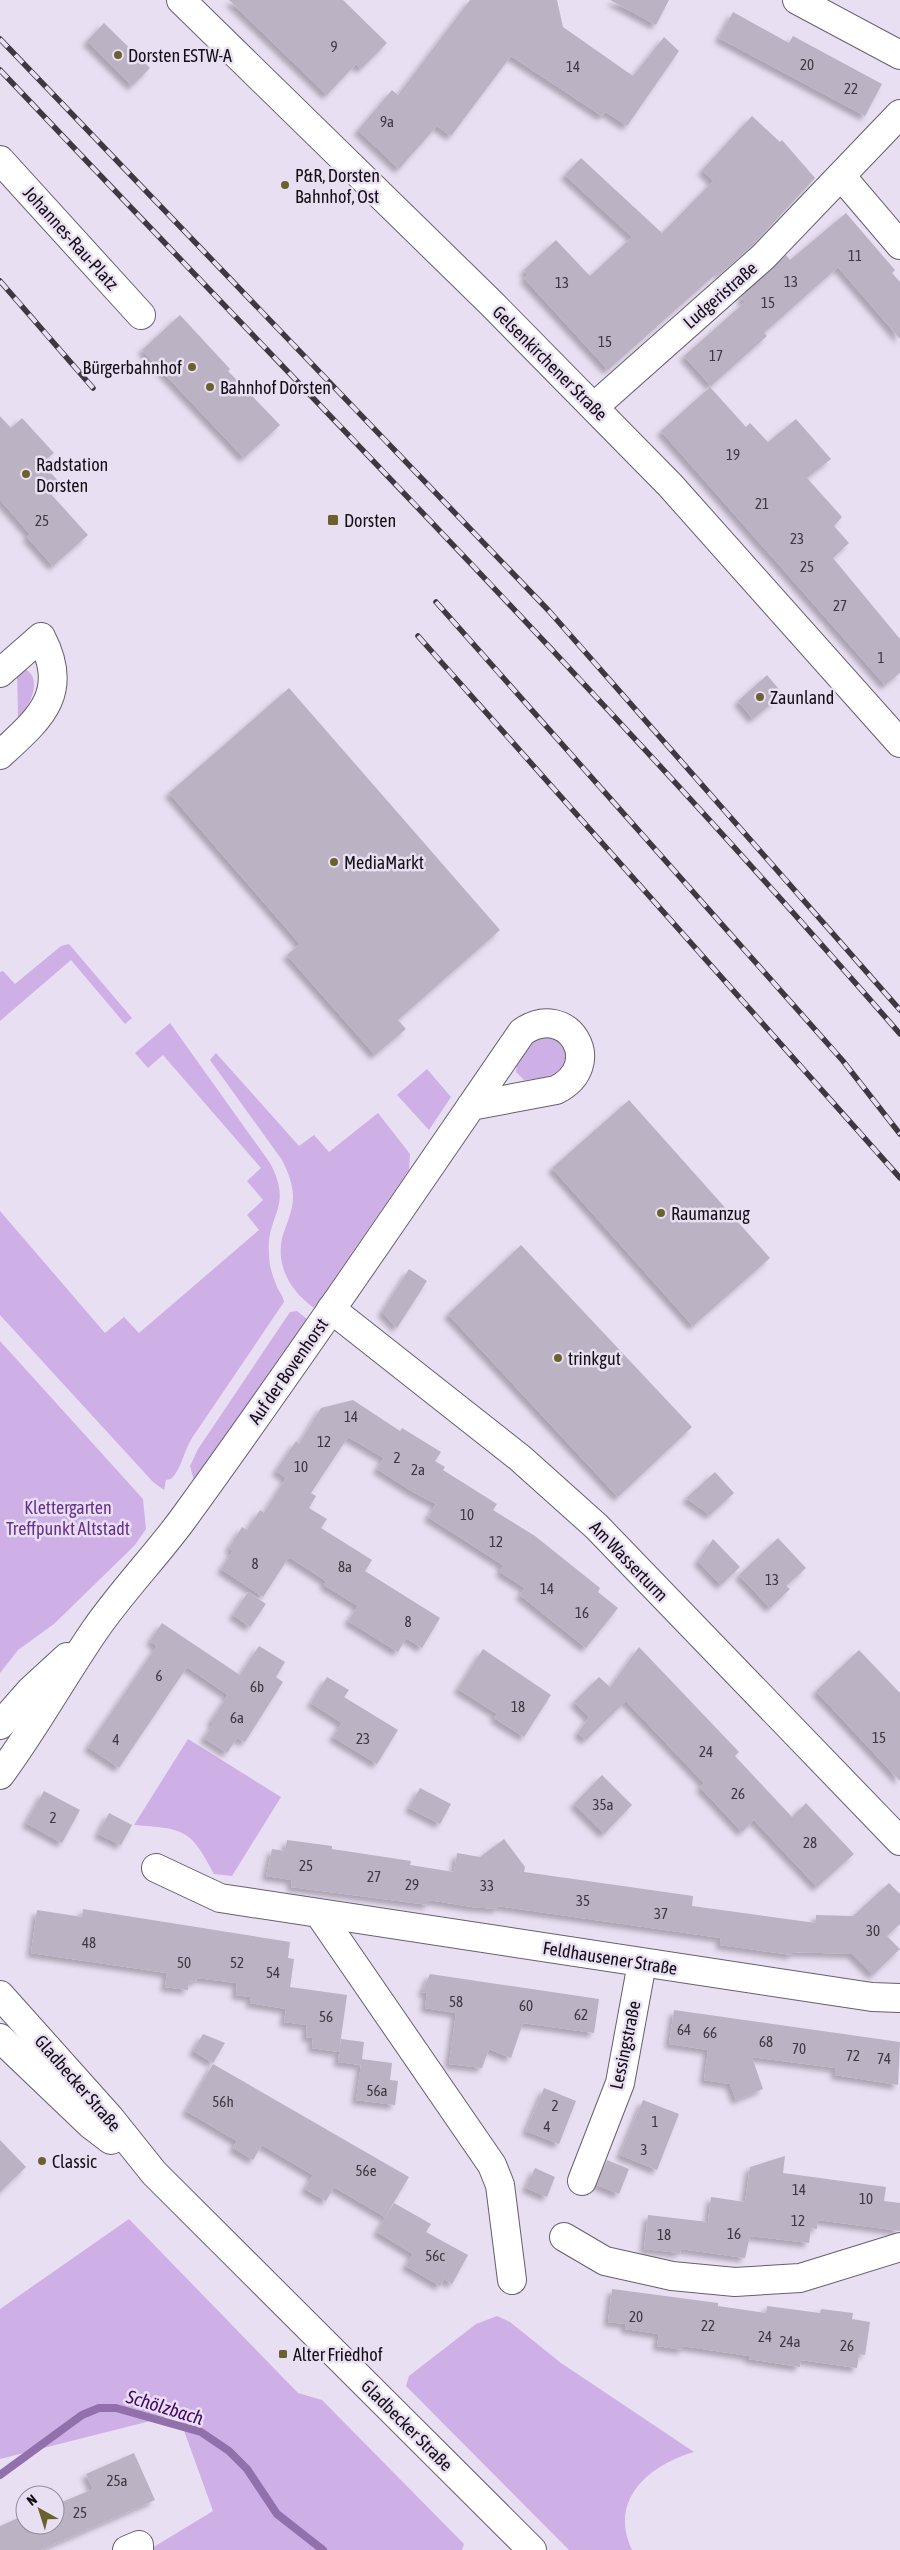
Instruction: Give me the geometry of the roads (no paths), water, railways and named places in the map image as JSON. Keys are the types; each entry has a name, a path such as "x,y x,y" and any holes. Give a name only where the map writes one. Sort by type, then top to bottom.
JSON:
{"street":[{"path":"797,0 900,55"},
{"name":"Gelsenkirchener Straße","path":"191,3 670,485 896,730"},
{"name":"Ludgeristraße","path":"594,407 763,257 842,177 900,114"},
{"name":"Johannes-Rau-Platz","path":"0,160 141,315"},
{"path":"842,177 900,246"},
{"path":"0,673 41,637 52,664 51,694 46,708 36,723 0,755"},
{"name":"Auf der Bovenhorst","path":"0,1775 27,1738 95,1630 137,1574 181,1522 471,1106"},
{"name":"Am Wasserturm","path":"331,1309 520,1458 597,1527 900,1841"},
{"name":"Auf der Bovenhorst","path":"0,1725 31,1690 95,1630"},
{"name":"Feldhausener Straße","path":"156,1868 220,1898 872,1997 900,1998"},
{"path":"320,1914 492,2165 500,2185 512,2280"},
{"name":"Lessingstraße","path":"582,2181 620,2082 642,1963"},
{"name":"Gladbecker Straße","path":"0,1995 110,2118 154,2173 532,2550"},
{"name":"Gladbecker Straße","path":"0,2038 90,2124 154,2173"},
{"path":"564,2238 605,2261 672,2276 735,2282 800,2278 900,2247"}],"waterway":[{"name":"Schölzbach","path":"0,2475 82,2415 99,2408 116,2408 201,2432 229,2451 247,2469 277,2514 323,2550"}],"railway":[{"path":"0,39 549,611 900,1010"},
{"path":"0,70 568,667 791,910 900,1034"},
{"path":"0,281 93,388"},
{"path":"436,602 843,1061 900,1134"},
{"path":"418,636 900,1178"}],"place":[{"name":"Dorsten ESTW-A","path":"118,55"},
{"name":"P&R, Dorsten Bahnhof, Ost","path":"285,185"},
{"name":"Bürgerbahnhof","path":"192,367"},
{"name":"Bahnhof Dorsten","path":"210,387"},
{"name":"Radstation Dorsten","path":"26,474"},
{"name":"Dorsten","path":"333,520"},
{"name":"Zaunland","path":"760,697"},
{"name":"MediaMarkt","path":"334,862"},
{"name":"Raumanzug","path":"661,1213"},
{"name":"trinkgut","path":"558,1358"},
{"name":"Classic","path":"42,2161"},
{"name":"Alter Friedhof","path":"283,2354"}],"park label":[{"name":"Klettergarten Treffpunkt Altstadt","path":"68,1517"}]}
